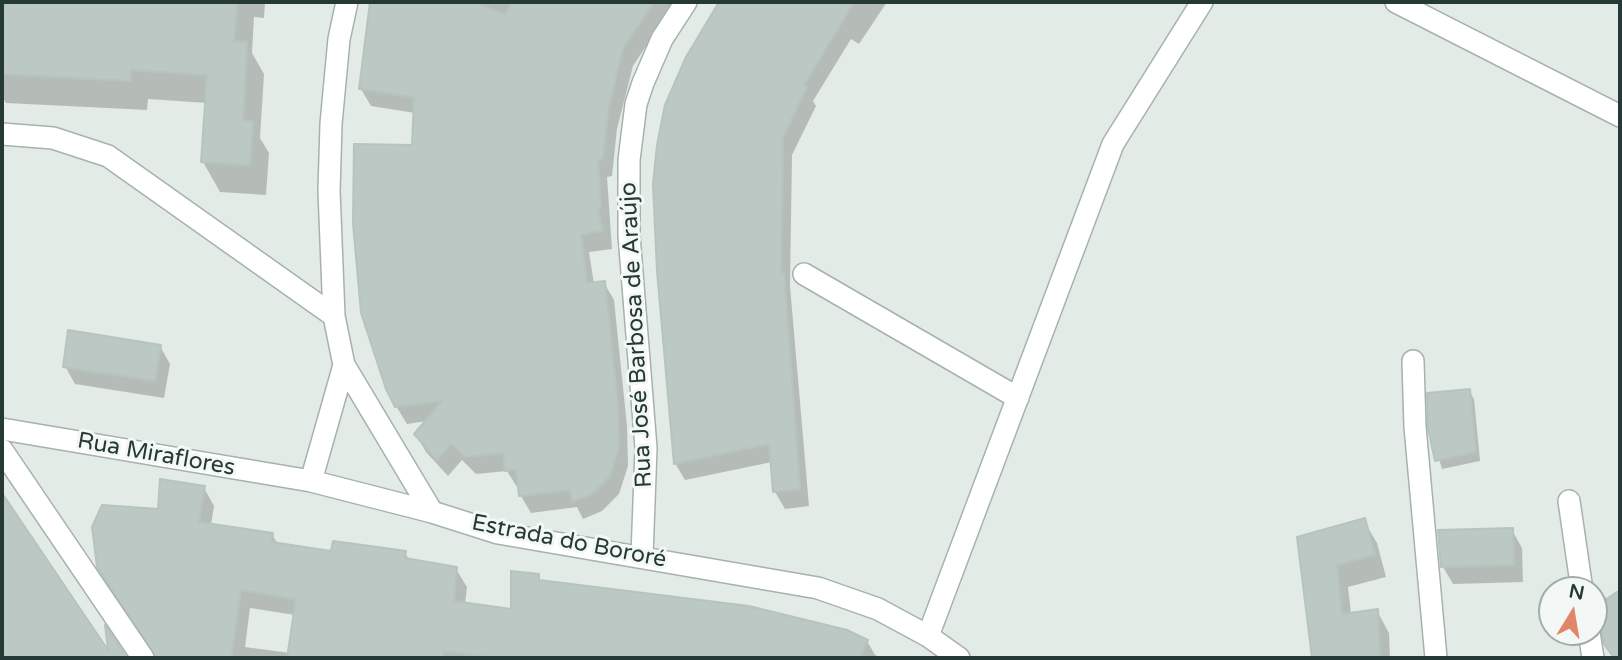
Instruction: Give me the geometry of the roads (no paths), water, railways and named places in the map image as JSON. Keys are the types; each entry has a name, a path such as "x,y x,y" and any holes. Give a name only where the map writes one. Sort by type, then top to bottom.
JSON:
{"street":[{"path":"346,2 339,39 331,124 329,191 334,316 344,365 432,512"},
{"name":"Rua José Barbosa de Araújo","path":"642,556 646,448 629,235 629,160 636,104 643,83 663,39 687,2"},
{"path":"928,636 1113,144 1202,2"},
{"path":"1396,2 1620,116"},
{"path":"2,134 52,138 108,156 334,316"},
{"path":"804,274 1018,398"},
{"path":"1413,361 1415,427 1436,658"},
{"path":"310,481 344,365"},
{"name":"Rua Miraflores","path":"2,429 310,481 432,512"},
{"path":"2,450 142,658"},
{"path":"1569,501 1580,576"},
{"name":"Estrada do Bororé","path":"432,512 498,533 818,588 878,608 928,636 959,658"}]}
